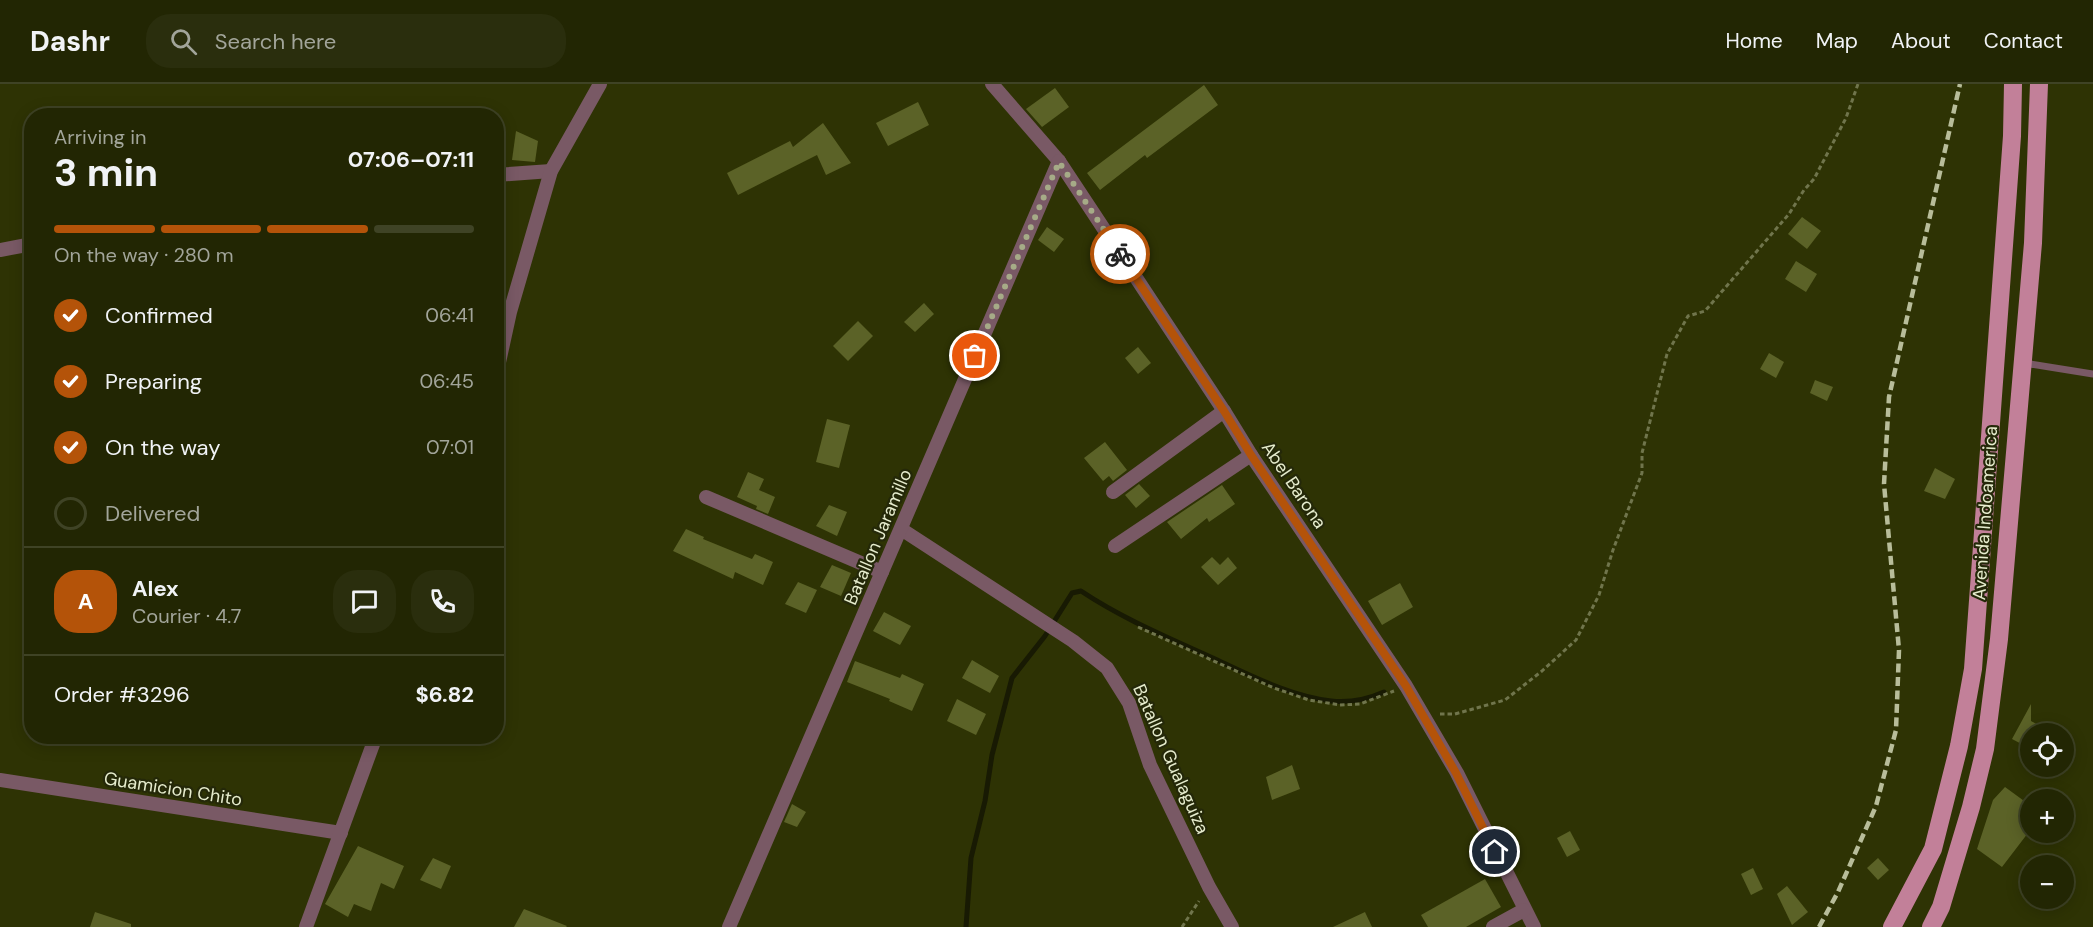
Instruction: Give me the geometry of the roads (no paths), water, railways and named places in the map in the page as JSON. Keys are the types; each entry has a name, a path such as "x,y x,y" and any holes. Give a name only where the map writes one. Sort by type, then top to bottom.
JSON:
{"main road":[{"name":"Avenida Indoamerica","path":"1892,927 1933,849 1959,746 1973,669 2012,136 2013,84"},
{"name":"Avenida Indoamerica","path":"1931,927 1941,907 1971,807 1985,749 1999,639 2033,243 2039,84"}],"street":[{"path":"504,339 551,171 600,84"},
{"name":"Abel Barona","path":"992,84 1059,162 1406,686 1456,773 1534,927"},
{"name":"Batallon Jaramillo","path":"729,927 1059,162"},
{"path":"504,174 551,171"},
{"path":"0,250 24,246"},
{"path":"1113,492 1224,411"},
{"path":"1115,546 1251,455"},
{"path":"706,496 882,572"},
{"name":"Batallon Gualaguiza","path":"901,529 1073,641 1107,668 1129,703 1150,765 1209,887 1232,927"},
{"path":"306,927 373,744"},
{"name":"Guamicion Chito","path":"0,780 341,833"},
{"path":"1493,927 1524,910"}],"lane":[{"path":"2021,363 2093,374"}],"waterway":[{"path":"966,927 971,858 985,801 992,755 1012,678 1045,636 1072,593 1081,591 1163,636 1301,695 1345,702 1364,699 1384,692"}],"railway":[{"path":"1819,927 1838,892 1876,806 1896,730 1899,650 1884,484 1889,397 1960,84"}]}
